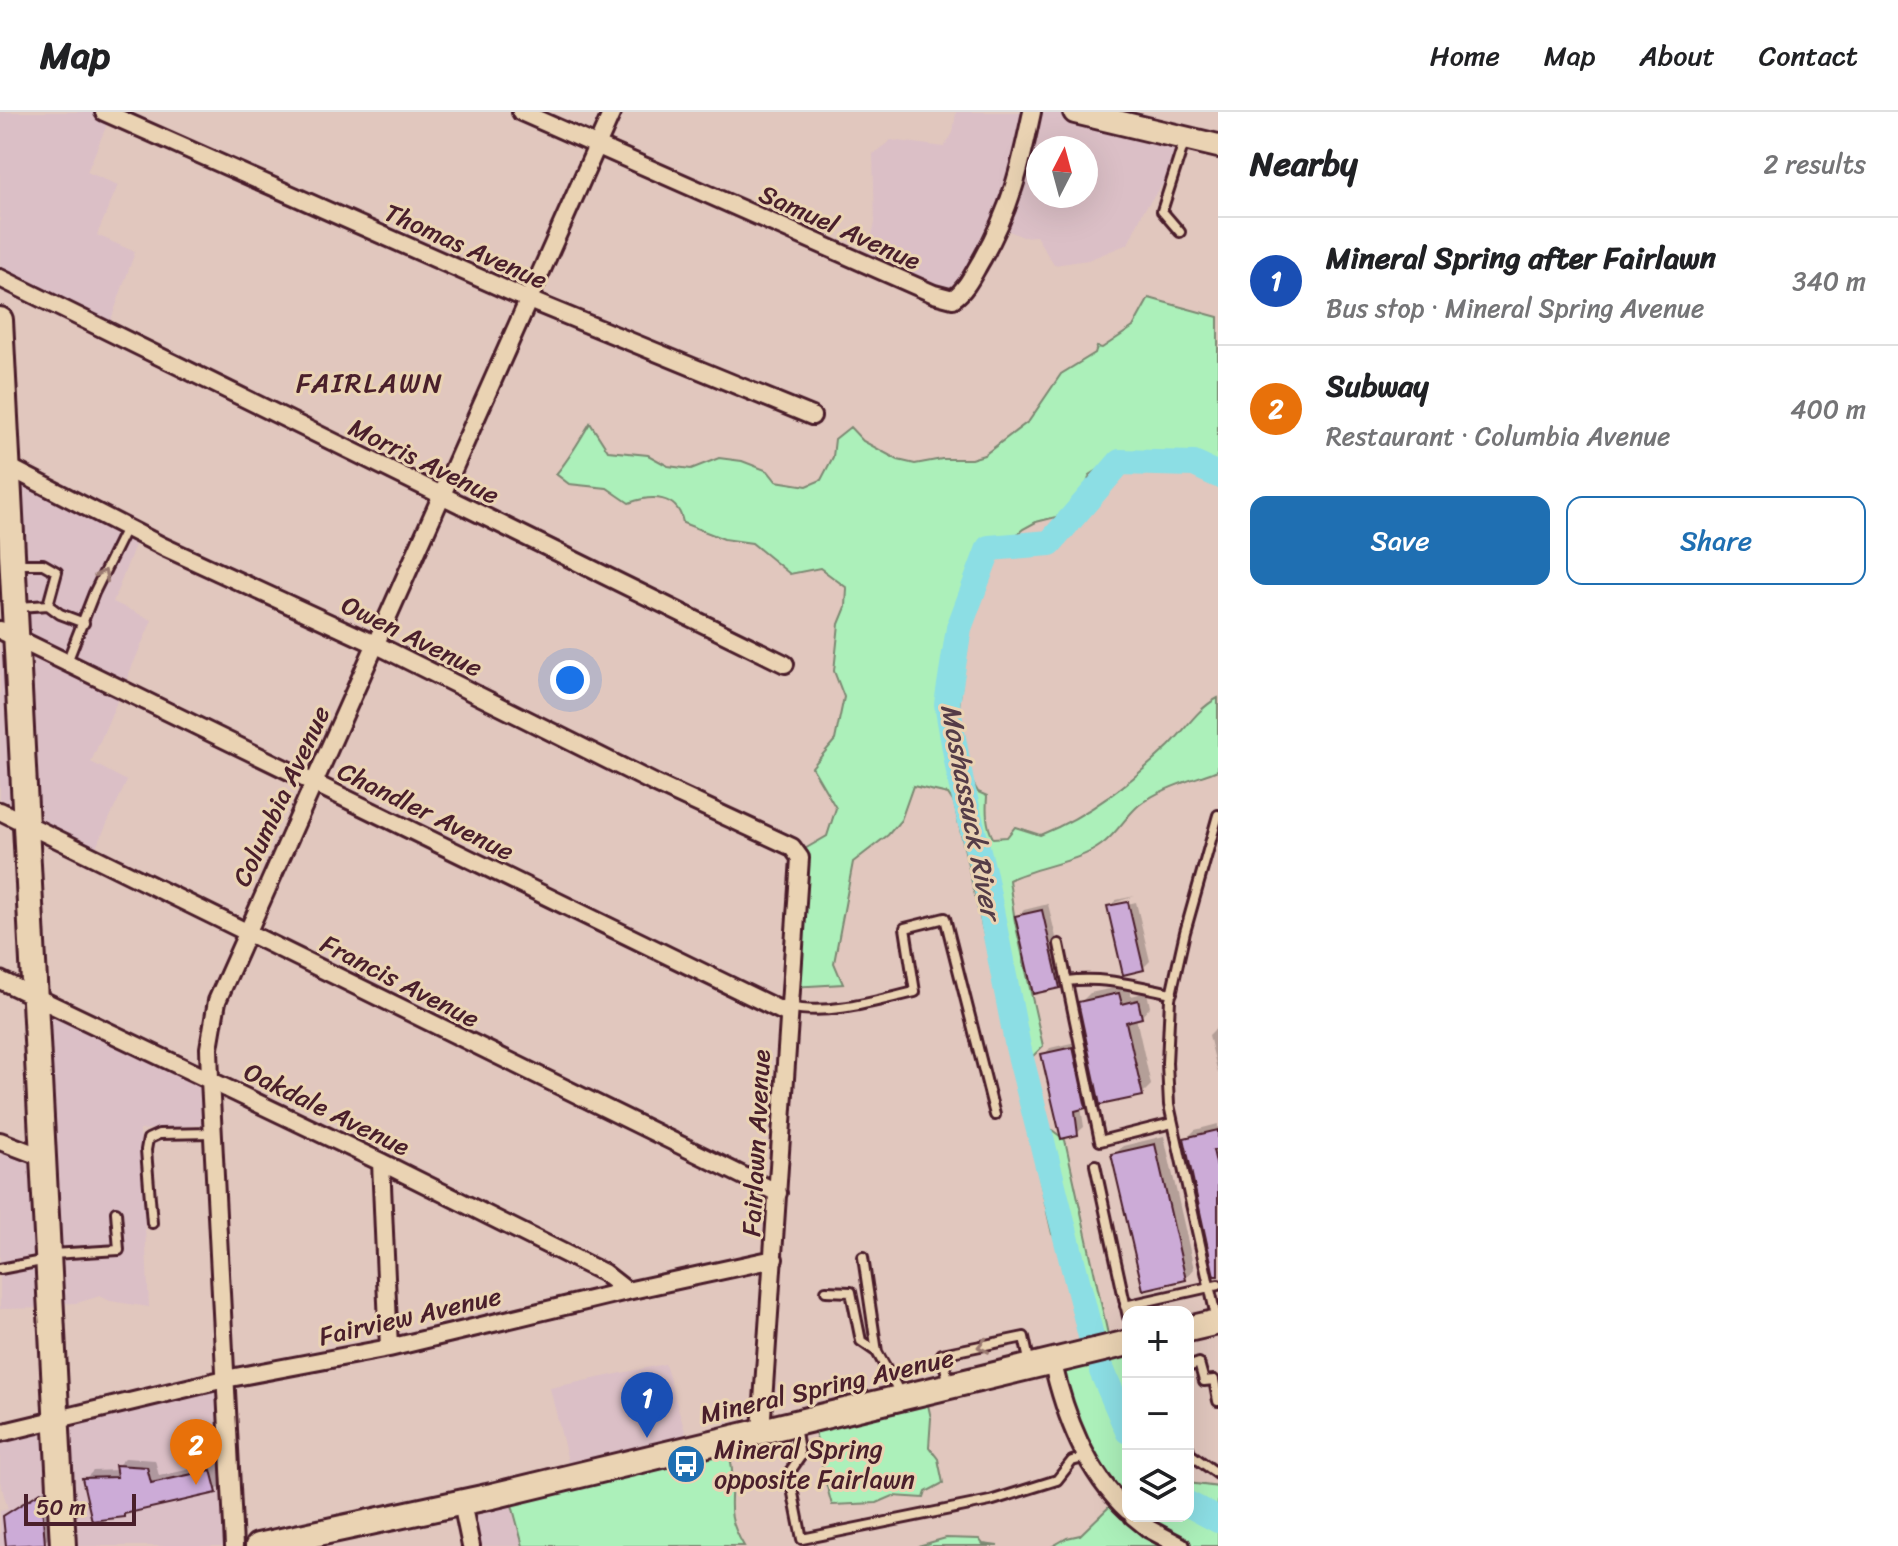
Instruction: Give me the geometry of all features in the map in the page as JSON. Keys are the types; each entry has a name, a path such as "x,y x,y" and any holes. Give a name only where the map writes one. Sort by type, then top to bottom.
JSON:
{"main road":[{"path":"1089,114 1218,146"},
{"path":"0,320 4,464 14,608 8,634 26,824 63,1546"},
{"path":"1194,1328 1218,1322"},
{"name":"Mineral Spring Avenue","path":"258,1546 462,1503 1122,1344"}],"street":[{"name":"Thomas Avenue","path":"104,112 529,300 812,416"},
{"name":"Samuel Avenue","path":"521,112 934,294 953,299 964,291 996,235 1017,184 1032,112"},
{"name":"Columbia Avenue","path":"234,1546 209,1048 217,1001 612,112"},
{"name":"Morris Avenue","path":"0,278 785,664"},
{"name":"Owen Avenue","path":"4,464 126,527 792,847 800,858"},
{"name":"Chandler Avenue","path":"8,634 788,1011"},
{"name":"Francis Avenue","path":"0,811 778,1193"},
{"name":"Fairlawn Avenue","path":"761,1431 800,858"},
{"name":"Oakdale Avenue","path":"0,980 381,1162 604,1273 627,1291"},
{"path":"0,1141 42,1157"},
{"path":"381,1162 389,1348"},
{"name":"Fairview Avenue","path":"0,1433 225,1379 389,1348 774,1259"},
{"path":"1041,1363 1057,1385 1101,1483 1122,1505"},
{"path":"462,1503 471,1546"},
{"path":"1140,1522 1181,1546"}],"lane":[{"path":"1180,232 1162,211 1185,138"},
{"path":"67,662 94,593 126,527"},
{"path":"12,563 43,564 57,572 48,605"},
{"path":"14,608 48,605 60,614 84,623"},
{"path":"1218,815 1185,932 1172,993 1167,1063 1172,1123 1214,1286 1218,1322"},
{"path":"1208,856 1218,853"},
{"path":"788,1011 874,1002 915,992 905,928 945,918 995,1115"},
{"path":"1059,944 1100,1141 1172,1123"},
{"path":"1067,981 1089,978 1107,980 1172,993"},
{"path":"152,1223 146,1150 148,1139 159,1134 212,1133"},
{"path":"1095,1165 1125,1306 1214,1286"},
{"path":"0,1269 48,1257 119,1250 116,1212"},
{"path":"863,1257 877,1352 902,1398"},
{"path":"826,1291 851,1292 861,1341 877,1352"},
{"path":"950,1386 942,1354 1024,1337 1041,1363"},
{"path":"1194,1365 1199,1363 1204,1381 1216,1382 1218,1401"},
{"path":"794,1423 800,1457 789,1473 802,1539 990,1501 1057,1480 1072,1461 1087,1457"},
{"path":"1189,1450 1218,1474"}],"shaded area":[{"path":"0,112 110,112 87,172 118,185 97,235 135,252 106,334 0,283"},
{"path":"956,112 1062,112 1178,140 1169,176 1144,210 1128,244 1088,260 1054,265 1036,236 1023,237 1002,228 949,302 865,264 875,223 873,154 891,140 944,147 953,133"},
{"path":"0,465 138,537 113,602 152,620 91,762 127,781 92,856 0,812"},
{"path":"37,1004 201,1077 213,1124 140,1130 149,1307 110,1301 100,1296 77,1303 54,1304 49,1308 0,1309 0,1143 41,1162"},
{"path":"665,1364 689,1445 571,1474 550,1388"},
{"path":"220,1384 235,1546 0,1546 0,1511 8,1509 0,1481 0,1434"},
{"path":"508,1490 523,1546 472,1546 467,1499"}],"green space":[{"path":"1149,298 1218,317 1218,462 1128,451 1090,475 1076,512 1036,522 993,555 971,602 956,733 965,769 978,792 987,796 987,818 993,838 1007,837 1015,827 1040,835 1093,808 1124,785 1169,746 1204,707 1218,698 1218,770 1148,799 1106,841 1091,851 1009,880 1015,922 1043,1046 1027,1062 1038,1119 1065,1140 1111,1348 1122,1347 1122,1522 1194,1522 1194,1484 1218,1487 1218,1546 1053,1546 1080,1535 1111,1505 1052,1371 1099,1352 1072,1249 1063,1246 1052,1234 954,803 948,794 913,786 901,820 888,835 853,862 834,963 843,984 792,987 796,854 827,836 836,808 812,767 835,740 844,697 834,671 847,588 820,568 790,574 752,543 724,539 683,523 680,513 670,502 654,498 629,503 607,488 569,484 556,474 590,423 608,451 648,455 668,466 691,469 719,458 742,461 768,471 776,481 807,486 821,480 833,457 835,439 850,427 863,441 898,460 915,464 942,459 971,459 984,455 1029,421 1061,374 1095,353 1097,347 1102,348 1133,327"},
{"path":"926,1396 931,1418 929,1447 938,1459 943,1483 926,1492 924,1498 893,1496 877,1503 832,1505 812,1418"},
{"path":"725,1440 732,1467 732,1517 744,1546 523,1546 508,1490"},
{"path":"946,1538 979,1539 983,1544 998,1546 918,1546"}],"building":[{"path":"1128,902 1144,970 1123,975 1107,906"},
{"path":"1042,910 1060,988 1033,994 1015,916"},
{"path":"1119,993 1122,1004 1138,1000 1142,1018 1126,1022 1143,1096 1100,1105 1078,1002"},
{"path":"1073,1047 1086,1108 1075,1111 1078,1135 1061,1139 1041,1054"},
{"path":"1218,1130 1218,1150 1213,1150 1218,1172 1218,1276 1214,1276 1184,1138"},
{"path":"1155,1144 1186,1280 1143,1290 1111,1154"},
{"path":"115,1465 147,1467 151,1483 211,1470 217,1493 124,1514 124,1517 92,1521 82,1478 117,1477"},
{"path":"41,1492 45,1544 6,1546 3,1516"}],"waterway":[{"name":"Moshassuck River","path":"1091,1336 1018,1047 947,704 959,628 989,548 1050,543 1120,462 1194,464 1218,475"},
{"name":"Moshassuck River","path":"1102,1371 1122,1417"},
{"name":"Moshassuck River","path":"1194,1507 1218,1520"}],"place":[{"name":"Mineral Spring after Fairlawn","path":"647,1438"},
{"name":"Mineral Spring opposite Fairlawn","path":"686,1464"},
{"name":"Subway","path":"196,1485"}],"district":[{"name":"FAIRLAWN","path":"370,382"}]}
